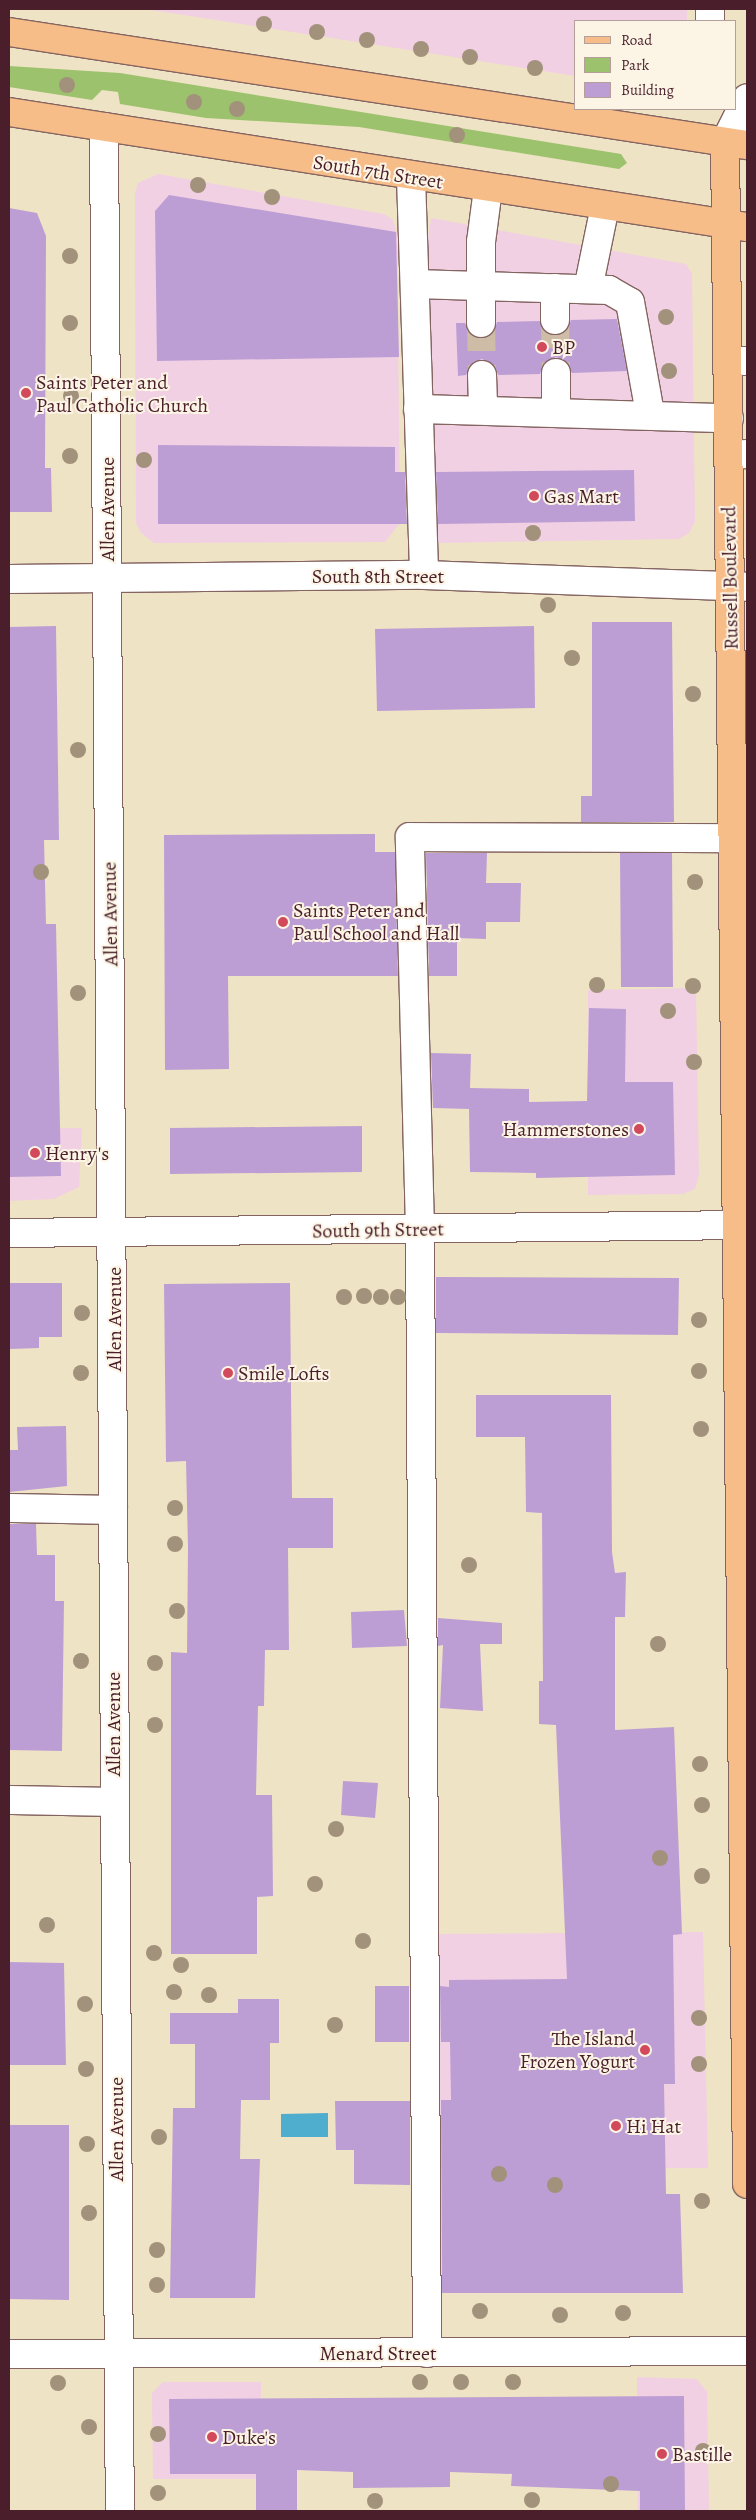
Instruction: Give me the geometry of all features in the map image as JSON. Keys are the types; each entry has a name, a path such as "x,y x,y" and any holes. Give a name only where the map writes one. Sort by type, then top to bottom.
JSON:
{"main road":[{"path":"9,32 736,144"},
{"name":"South 7th Street","path":"9,112 411,178 737,226"},
{"name":"Russell Boulevard","path":"736,144 738,361 729,418 738,455 739,587 733,838 742,1225 747,2184"}],"street":[{"name":"Russell Boulevard","path":"736,144 747,98"},
{"name":"Russell Boulevard","path":"719,110 736,144"},
{"name":"Allen Avenue","path":"104,127 115,1232 113,1802 120,2511"},
{"path":"411,178 424,575"},
{"path":"481,323 480,286 488,189"},
{"path":"588,290 605,206"},
{"path":"414,284 609,290 630,302 650,413"},
{"path":"555,288 556,320"},
{"path":"556,373 556,411"},
{"path":"482,375 483,410"},
{"path":"418,408 650,413 729,418"},
{"name":"South 8th Street","path":"9,579 424,575 739,587"},
{"path":"427,2353 420,1230 410,838 733,838"},
{"name":"South 9th Street","path":"9,1233 742,1225"},
{"path":"9,1508 113,1510"},
{"path":"9,1800 113,1802"},
{"name":"Menard Street","path":"9,2354 117,2352 747,2351"}],"shaded area":[{"path":"145,9 687,9 687,20 574,20 574,76"},
{"path":"158,174 384,214 393,220 397,234 400,523 385,542 154,543 141,533 136,523 135,195 138,183"},
{"path":"431,218 686,264 692,274 695,521 689,533 679,539 440,543 432,538 423,272"},
{"path":"696,988 699,1175 695,1189 683,1194 588,1195 588,990"},
{"path":"82,1128 79,1187 54,1199 9,1201 9,1129"},
{"path":"703,1932 708,2168 439,2169 437,1934"},
{"path":"637,2377 697,2379 707,2392 709,2511 638,2511"},
{"name":"Duke's","path":"163,2382 261,2382 260,2479 153,2479 152,2393"}],"green space":[{"path":"9,66 120,73 621,154 627,163 619,169 359,127 206,118 120,104 118,92 102,90 92,100 9,87"}],"water":[{"path":"328,2113 328,2137 281,2137 281,2114"}],"building":[{"path":"169,195 396,232 399,357 157,361 155,211"},
{"name":"Saints Peter and Paul Catholic Church","path":"9,208 37,213 46,236 45,468 51,468 52,512 9,512"},
{"name":"BP","path":"617,319 627,371 572,373 564,360 556,357 543,365 540,374 498,375 495,366 482,359 473,362 466,375 458,376 456,323 465,323 473,336 481,339 494,331 497,322 540,321 547,333 555,336 568,328 571,320"},
{"path":"158,445 395,447 395,472 405,472 407,524 158,524"},
{"name":"Gas Mart","path":"634,470 635,521 438,524 436,472"},
{"path":"592,622 672,622 674,822 581,822 581,796 592,796"},
{"path":"56,626 59,840 44,840 46,924 56,924 61,1176 9,1177 9,627"},
{"path":"534,626 535,708 377,711 375,629"},
{"name":"Saints Peter and Paul School and Hall","path":"375,834 375,852 395,852 398,976 228,976 229,1069 165,1070 164,835"},
{"path":"426,853 487,853 486,883 521,883 520,922 486,922 486,939 457,938 457,976 429,976"},
{"path":"620,853 672,853 673,987 621,987"},
{"path":"589,1008 626,1009 625,1082 673,1082 675,1175 536,1178 536,1173 470,1172 469,1109 433,1108 431,1053 471,1054 470,1088 529,1089 529,1102 587,1101"},
{"path":"362,1126 362,1172 170,1174 170,1128"},
{"path":"436,1277 679,1278 678,1335 436,1333"},
{"path":"9,1283 62,1283 62,1337 39,1337 39,1348 10,1349"},
{"path":"290,1283 292,1498 333,1498 333,1548 288,1548 289,1650 265,1650 264,1706 258,1706 256,1795 272,1795 273,1896 257,1897 257,1954 171,1954 171,1652 187,1653 188,1548 186,1461 166,1462 164,1284"},
{"path":"476,1395 611,1395 612,1552 615,1573 626,1572 625,1617 615,1617 615,1730 674,1727 682,1934 673,1935 675,2084 664,2084 666,2194 680,2194 683,2293 442,2293 441,2100 451,2100 450,2042 441,2042 440,1986 449,1987 449,1980 567,1979 556,1725 539,1724 539,1681 543,1681 542,1513 526,1512 525,1437 476,1437"},
{"path":"66,1426 67,1486 9,1492 9,1450 18,1450 17,1427"},
{"path":"9,1524 36,1524 37,1555 55,1555 55,1601 64,1601 62,1751 9,1750"},
{"path":"404,1610 407,1646 352,1648 351,1612"},
{"path":"438,1618 502,1623 502,1644 480,1644 483,1711 440,1708 443,1645 438,1646"},
{"path":"343,1781 378,1783 375,1818 341,1815"},
{"path":"9,1962 64,1963 66,2065 9,2065"},
{"path":"375,1986 409,1986 409,2042 375,2042"},
{"path":"238,1999 279,1999 279,2043 270,2043 270,2100 241,2100 240,2159 260,2159 255,2298 170,2298 173,2108 195,2108 195,2044 170,2044 170,2013 238,2013"},
{"path":"335,2101 410,2101 410,2185 354,2184 354,2150 336,2150"},
{"path":"9,2125 69,2125 69,2300 9,2299"},
{"path":"684,2396 685,2511 640,2511 640,2491 511,2486 512,2474 450,2472 450,2487 353,2488 353,2472 297,2470 297,2511 256,2511 256,2474 170,2474 169,2399"}],"tunnel":[{"path":"555,320 556,373"},
{"path":"481,323 482,375"}],"place":[{"name":"BP","path":"542,347"},
{"name":"Saints Peter and Paul Catholic Church","path":"26,393"},
{"name":"Gas Mart","path":"534,496"},
{"name":"Saints Peter and Paul School and Hall","path":"283,922"},
{"name":"Hammerstones","path":"639,1129"},
{"name":"Henry's","path":"35,1153"},
{"name":"Smile Lofts","path":"228,1373"},
{"name":"The Island Frozen Yogurt","path":"645,2050"},
{"name":"Hi Hat","path":"616,2126"},
{"name":"Duke's","path":"212,2437"},
{"name":"Bastille","path":"662,2454"}]}
